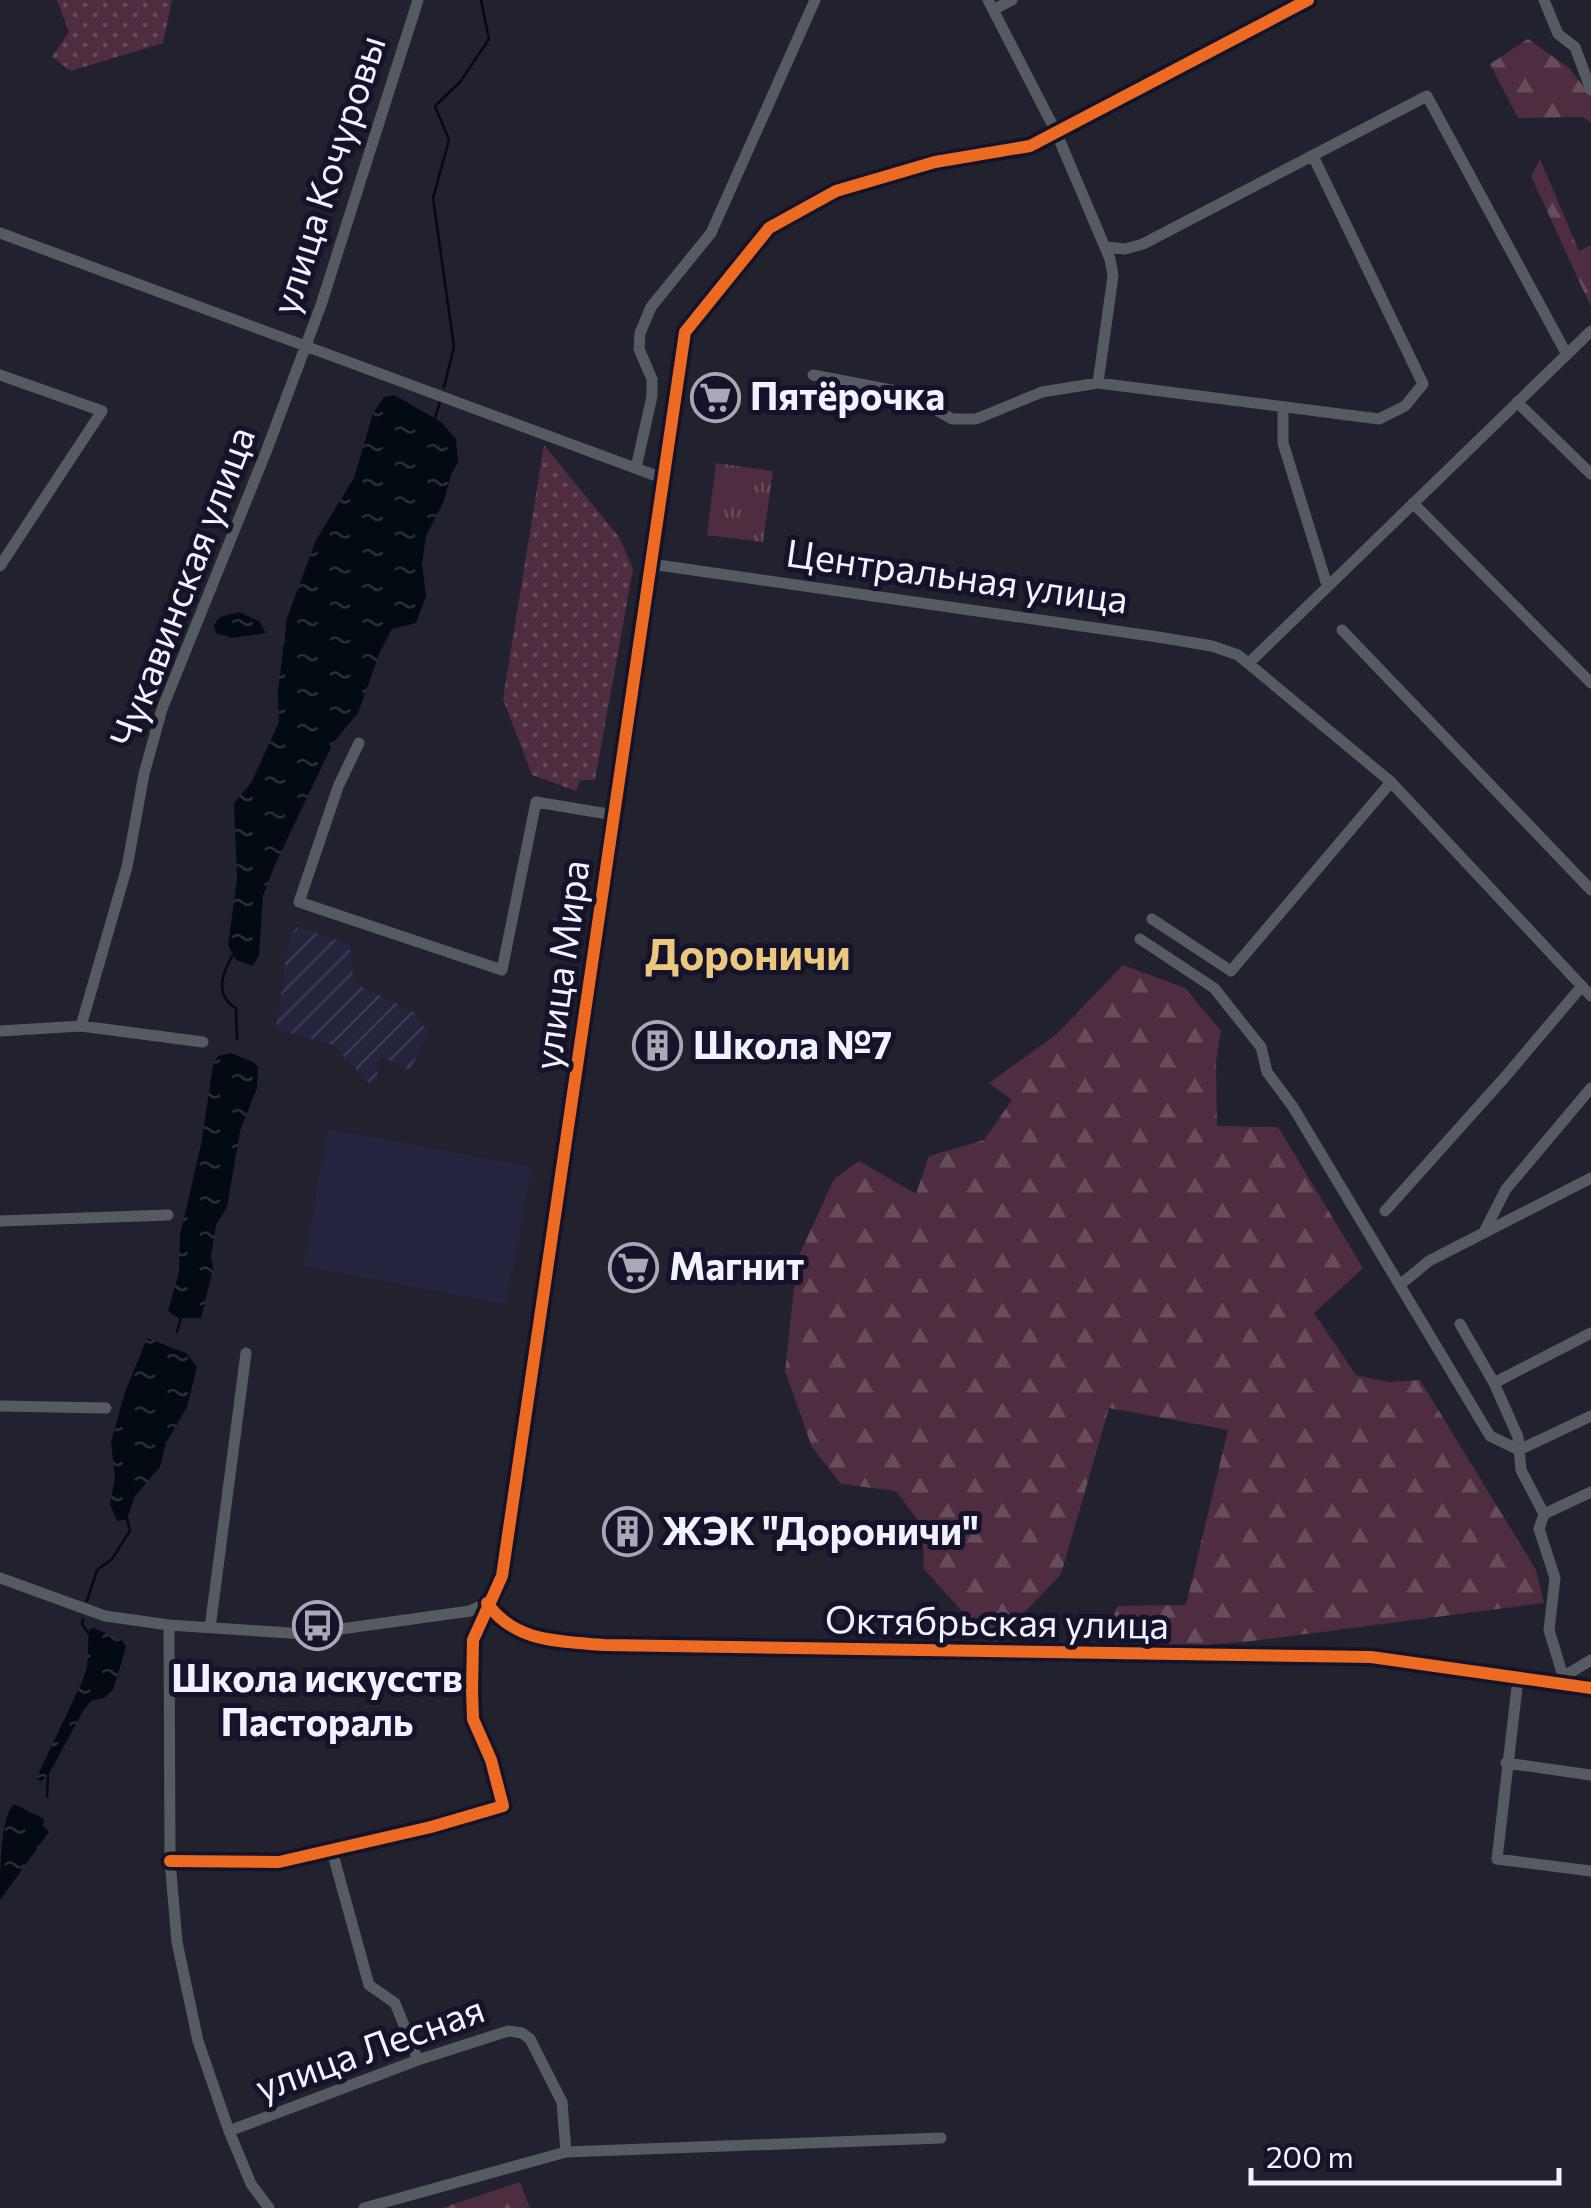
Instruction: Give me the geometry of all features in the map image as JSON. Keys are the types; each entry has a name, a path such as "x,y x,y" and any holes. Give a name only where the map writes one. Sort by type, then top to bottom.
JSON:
{"street":[{"name":"улица Кочуровы","path":"0,233 305,346 418,0"},
{"path":"636,468 652,396 652,379 638,348 640,333 652,307 710,233 815,0"},
{"path":"1012,0 991,5 1056,132 1106,247 1113,276 1098,383"},
{"path":"1056,132 1308,0"},
{"path":"1544,0 1558,34 1575,47 1591,90"},
{"path":"1106,247 1124,249 1143,244 1427,96 1566,354"},
{"name":"улица Мира","path":"332,1851 503,1806 492,1760 473,1718 472,1640 502,1576 686,332 770,228 836,191 934,162 1030,146 1056,132"},
{"path":"813,375 907,392 952,419 976,419 1042,392 1098,383 1378,420 1405,406 1422,384 1313,156"},
{"path":"1385,1211 1586,991 1391,782 1250,662 1591,331"},
{"path":"305,346 662,478"},
{"name":"Чукавинская улица","path":"80,1026 127,867 144,774 162,709 305,346"},
{"path":"0,375 102,411 0,566"},
{"path":"1517,402 1591,474"},
{"path":"1283,409 1283,443 1327,585"},
{"path":"1412,504 1591,683"},
{"name":"Центральная улица","path":"652,564 1158,637 1226,649 1250,662"},
{"path":"1342,630 1591,890"},
{"path":"359,742 338,788 299,902 502,970 536,802 614,815"},
{"path":"1152,919 1231,971 1391,782"},
{"path":"1140,939 1214,988 1261,1048 1267,1072 1293,1107 1483,1426 1500,1442 1519,1450 1591,1416"},
{"path":"0,1031 80,1026 204,1042"},
{"path":"1484,1232 1506,1189 1591,1088"},
{"path":"1401,1284 1430,1261 1591,1178"},
{"path":"0,1221 168,1215"},
{"path":"1460,1324 1494,1383 1518,1438 1521,1470 1544,1514 1539,1529 1555,1578 1548,1630 1560,1680 1591,1660"},
{"path":"1494,1383 1591,1333"},
{"path":"210,1628 246,1353"},
{"path":"0,1406 106,1408"},
{"path":"1544,1514 1591,1492"},
{"path":"0,1578 105,1616 169,1626 305,1634 470,1610 487,1603"},
{"name":"Октябрьская улица","path":"487,1603 504,1623 524,1634 604,1645 1371,1656 1518,1678 1560,1680 1591,1688"},
{"path":"169,1626 170,1861 177,1942 188,2000 229,2131 251,2184 269,2208"},
{"path":"1518,1678 1497,1859 1591,1871"},
{"path":"1506,1763 1591,1775"},
{"path":"170,1861 279,1862 332,1851 369,1985 395,2003 418,2060"},
{"name":"улица Лесная","path":"229,2131 418,2060 508,2031 530,2039 562,2102 566,2152"},
{"path":"364,2208 566,2152 941,2138"}],"shaded area":[{"path":"297,927 349,944 354,983 416,1013 428,1033 410,1070 382,1057 376,1065 378,1076 370,1084 333,1045 276,1029 289,939"},
{"path":"328,1129 532,1167 506,1304 303,1266"}],"green space":[{"path":"57,0 172,0 163,43 71,71 52,57 69,32"},
{"path":"1528,39 1569,68 1591,96 1591,123 1583,117 1518,118 1490,64"},
{"path":"1540,159 1579,251 1591,245 1591,307 1531,176"},
{"path":"544,445 619,537 633,569 595,780 580,780 576,791 532,775 503,699"},
{"path":"716,463 773,471 763,542 707,535"},
{"path":"1123,965 1185,988 1221,1031 1216,1062 1217,1126 1278,1127 1363,1268 1314,1313 1356,1375 1388,1382 1420,1380 1536,1570 1544,1603 1252,1641 1144,1650 1107,1630 1118,1606 1186,1605 1228,1430 1109,1408 1061,1574 990,1649 924,1569 922,1526 896,1491 841,1484 812,1447 785,1371 797,1260 834,1179 859,1161 916,1194 929,1156 984,1140 1012,1100 989,1083 1057,1034"},
{"path":"520,2182 530,2208 442,2208"}],"water":[{"path":"394,395 441,422 456,439 458,463 426,536 422,564 426,596 416,623 392,629 358,713 333,743 274,867 263,896 259,955 253,966 236,960 228,945 237,880 234,803 251,783 279,722 278,691 287,618 316,540 354,478 373,413 384,397"},
{"path":"239,612 259,621 266,633 232,638 216,633 214,625 220,617"},
{"path":"231,1053 258,1067 257,1088 240,1131 227,1207 216,1225 213,1269 201,1318 178,1318 168,1311 179,1272 180,1235 201,1145 213,1065 218,1056"},
{"path":"147,1338 186,1353 197,1367 187,1407 166,1443 160,1467 135,1496 127,1519 117,1521 110,1504 115,1478 111,1442 124,1395"},
{"path":"89,1629 123,1641 126,1647 113,1690 104,1698 91,1701 83,1711 48,1776 41,1781 36,1779 82,1682"},
{"path":"14,1804 44,1819 43,1826 49,1832 0,1900 3,1833"}],"waterway":[{"path":"444,387 454,347 433,198 449,140 435,106 460,82 489,39 481,0"},
{"path":"435,418 440,402"},
{"path":"233,955 222,990 236,1008 237,1039"},
{"path":"177,1332 181,1318"},
{"path":"87,1601 97,1570 112,1559 130,1531 127,1519"},
{"path":"83,1619 88,1633"},
{"path":"47,1797 48,1776"}],"cycle path":[{"path":"170,1861 279,1862 503,1806 491,1760 473,1719 473,1640 502,1576 685,332 769,228 836,191 935,162 1030,146 1308,0"},
{"path":"487,1603 498,1616 525,1633 604,1645 1371,1657 1591,1688"}],"place":[{"name":"Пятёрочка","path":"715,397"},
{"name":"Школа №7","path":"658,1046"},
{"name":"Магнит","path":"634,1267"},
{"name":"ЖЭК \"Дороничи\"","path":"627,1532"},
{"name":"Школа искусств Пастораль","path":"317,1625"}],"district":[{"name":"Дороничи","path":"748,955"}]}
